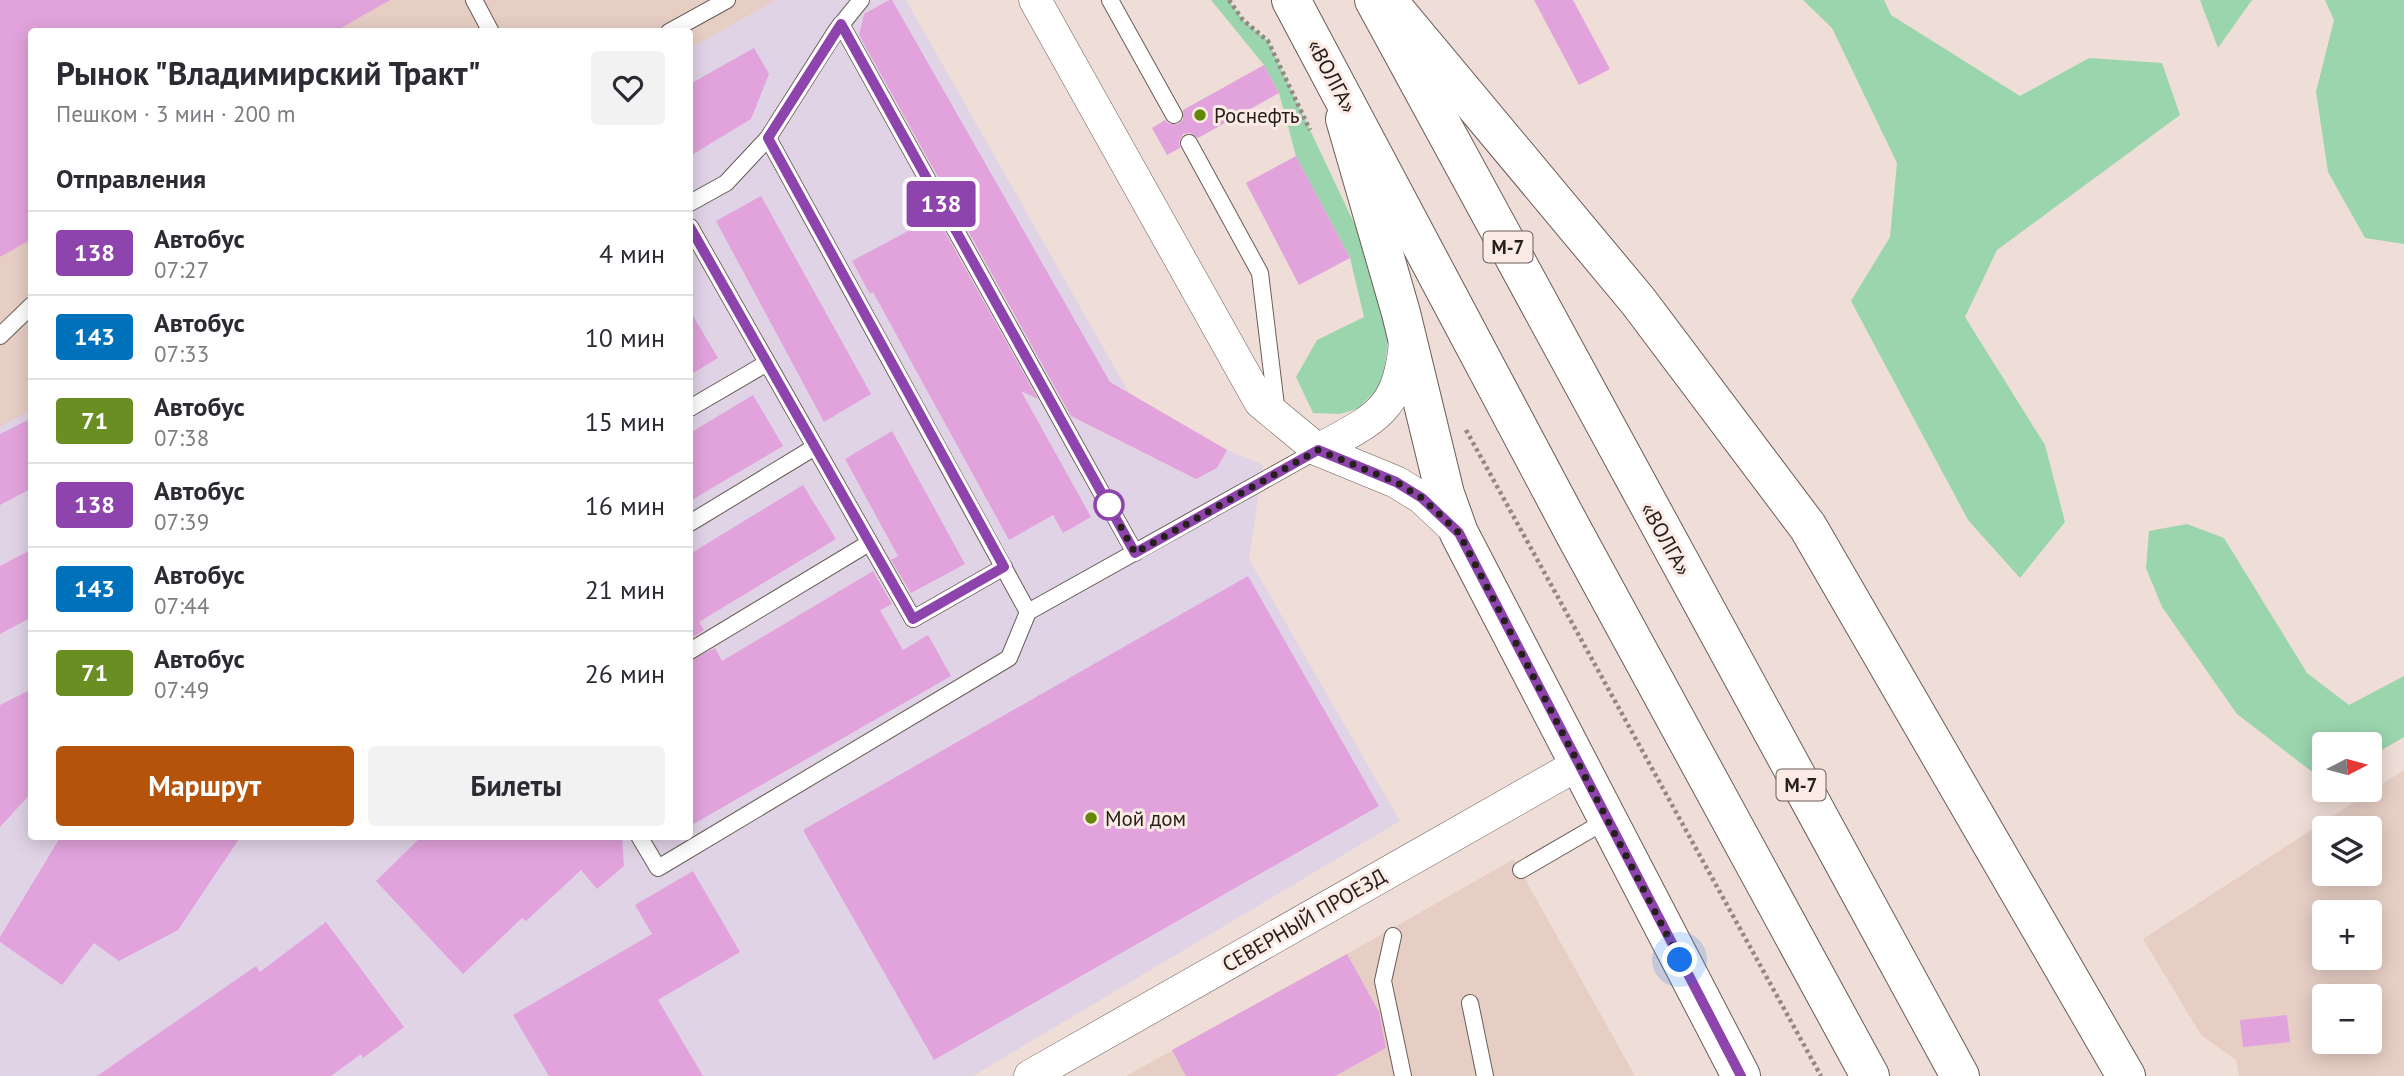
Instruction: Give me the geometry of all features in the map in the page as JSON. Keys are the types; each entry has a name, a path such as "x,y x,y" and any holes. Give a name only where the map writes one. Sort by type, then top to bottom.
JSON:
{"main road":[{"name":"«ВОЛГА»","path":"1291,0 1572,529 1870,1076"},
{"name":"«ВОЛГА»","path":"1374,0 1960,1076"},
{"path":"1387,0 1637,301 1808,527 2126,1076"},
{"path":"1333,77 1406,332 1432,447 1459,533 1577,765 1741,1076"}],"street":[{"path":"1035,0 1260,402 1318,450 1396,482 1422,498 1459,533"},
{"path":"1318,450 1373,419 1391,402 1403,369 1406,332"},
{"name":"СЕВЕРНЫЙ ПРОЕЗД","path":"1030,1076 1577,765"}],"lane":[{"path":"474,0 489,28"},
{"path":"676,28 727,0"},
{"path":"693,201 726,183 768,138 841,24 861,0"},
{"path":"1110,0 1174,115"},
{"path":"841,24 1135,553"},
{"path":"768,138 1028,612"},
{"path":"1189,143 1260,273 1277,417"},
{"path":"693,232 913,619 1004,567"},
{"path":"0,336 28,309"},
{"path":"693,406 767,363"},
{"path":"693,521 815,447"},
{"path":"641,840 658,868 1009,658 1028,612 1318,450"},
{"path":"693,649 869,543"},
{"path":"1521,870 1607,820"},
{"path":"1393,936 1383,981 1404,1076"},
{"path":"1470,1003 1485,1076"}],"path":[{"path":"1533,549 1821,1076"}],"shaded area":[{"path":"0,0 776,0 693,46 693,28 28,28 28,412 0,427"},
{"path":"775,0 906,0 1129,393 1227,450 1263,465 1249,559 1400,821 973,1076 0,1076 0,424 28,409 28,840 693,840 693,45"},
{"path":"2404,770 2404,1076 2239,1076 2236,1060 2201,1035 2143,939 2312,830 2312,886 2382,886 2382,816 2333,816 2355,802 2382,802 2382,784"},
{"path":"1514,859 1635,1076 1126,1076 1347,954"}],"green space":[{"path":"1211,0 1229,0 1243,20 1268,41 1371,259 1389,334 1382,385 1357,409 1340,414 1313,413 1296,377 1317,340 1364,317 1350,258 1296,156 1279,93 1264,65"},
{"path":"1803,0 1884,0 1891,15 2020,96 2089,58 2162,63 2180,115 1997,250 1965,317 2045,445 2065,522 2020,578 1968,520 1851,301 1890,237 1897,163 1832,28"},
{"path":"2200,0 2252,0 2218,48"},
{"path":"2325,0 2404,0 2404,244 2365,238 2328,172 2316,92 2334,20"},
{"path":"2187,524 2224,538 2307,673 2349,705 2404,676 2404,737 2382,750 2382,732 2312,732 2312,772 2237,714 2162,607 2146,568 2149,531"}],"building":[{"path":"0,0 390,0 341,28 28,28 28,241 0,257"},
{"path":"892,0 1110,382 1227,450 1217,468 1196,479 1071,416 859,35 864,14"},
{"path":"1534,0 1573,0 1610,69 1579,85"},
{"path":"754,48 769,74 751,119 693,154 693,82"},
{"path":"1264,65 1279,93 1198,138 1190,133 1183,134 1179,142 1180,148 1167,155 1152,128 1165,120 1169,124 1178,124 1183,120 1183,110"},
{"path":"1296,156 1350,258 1299,285 1246,183"},
{"path":"761,196 871,394 824,422 716,221"},
{"path":"936,216 1038,399 1021,391 1091,517 1063,533 1053,515 1009,540 873,292 870,294 852,261"},
{"path":"693,316 718,358 693,373"},
{"path":"753,395 783,446 693,499 693,431"},
{"path":"28,420 28,490 0,505 0,434"},
{"path":"892,431 965,564 911,593 891,560 898,556 845,459"},
{"path":"803,485 836,539 699,622 704,630 693,637 693,552"},
{"path":"28,551 28,619 0,634 0,566"},
{"path":"873,571 892,604 880,610 903,650 928,635 951,676 693,824 693,659 715,648 722,661"},
{"name":"Мой дом","path":"1248,576 1379,806 934,1060 803,830"},
{"path":"28,691 28,796 0,827 0,705"},
{"path":"59,840 238,840 178,930 119,961 94,943 62,985 0,942 0,937"},
{"path":"418,840 622,840 624,866 597,889 581,870 526,921 522,918 463,974 376,881"},
{"path":"693,871 740,952 658,1000 703,1076 549,1076 513,1015 652,934 635,905"},
{"path":"326,922 404,1027 363,1058 361,1054 331,1076 97,1076 256,966 260,972"},
{"path":"1347,954 1379,1012 1386,1048 1335,1076 1186,1076 1172,1050"},
{"path":"2287,1015 2290,1042 2243,1047 2240,1020"}],"bus line":[{"name":"138","path":"693,232 913,619 1004,567 768,138 841,24 1135,553 1318,450 1344,463 1396,482 1422,498 1459,533 1577,765 1741,1076"}],"place":[{"name":"Роснефть","path":"1200,115"},
{"name":"Мой дом","path":"1091,818"}],"route":[{"path":"1109,505 1135,553 1318,450 1344,463 1396,482 1422,498 1459,533 1680,960"}]}
